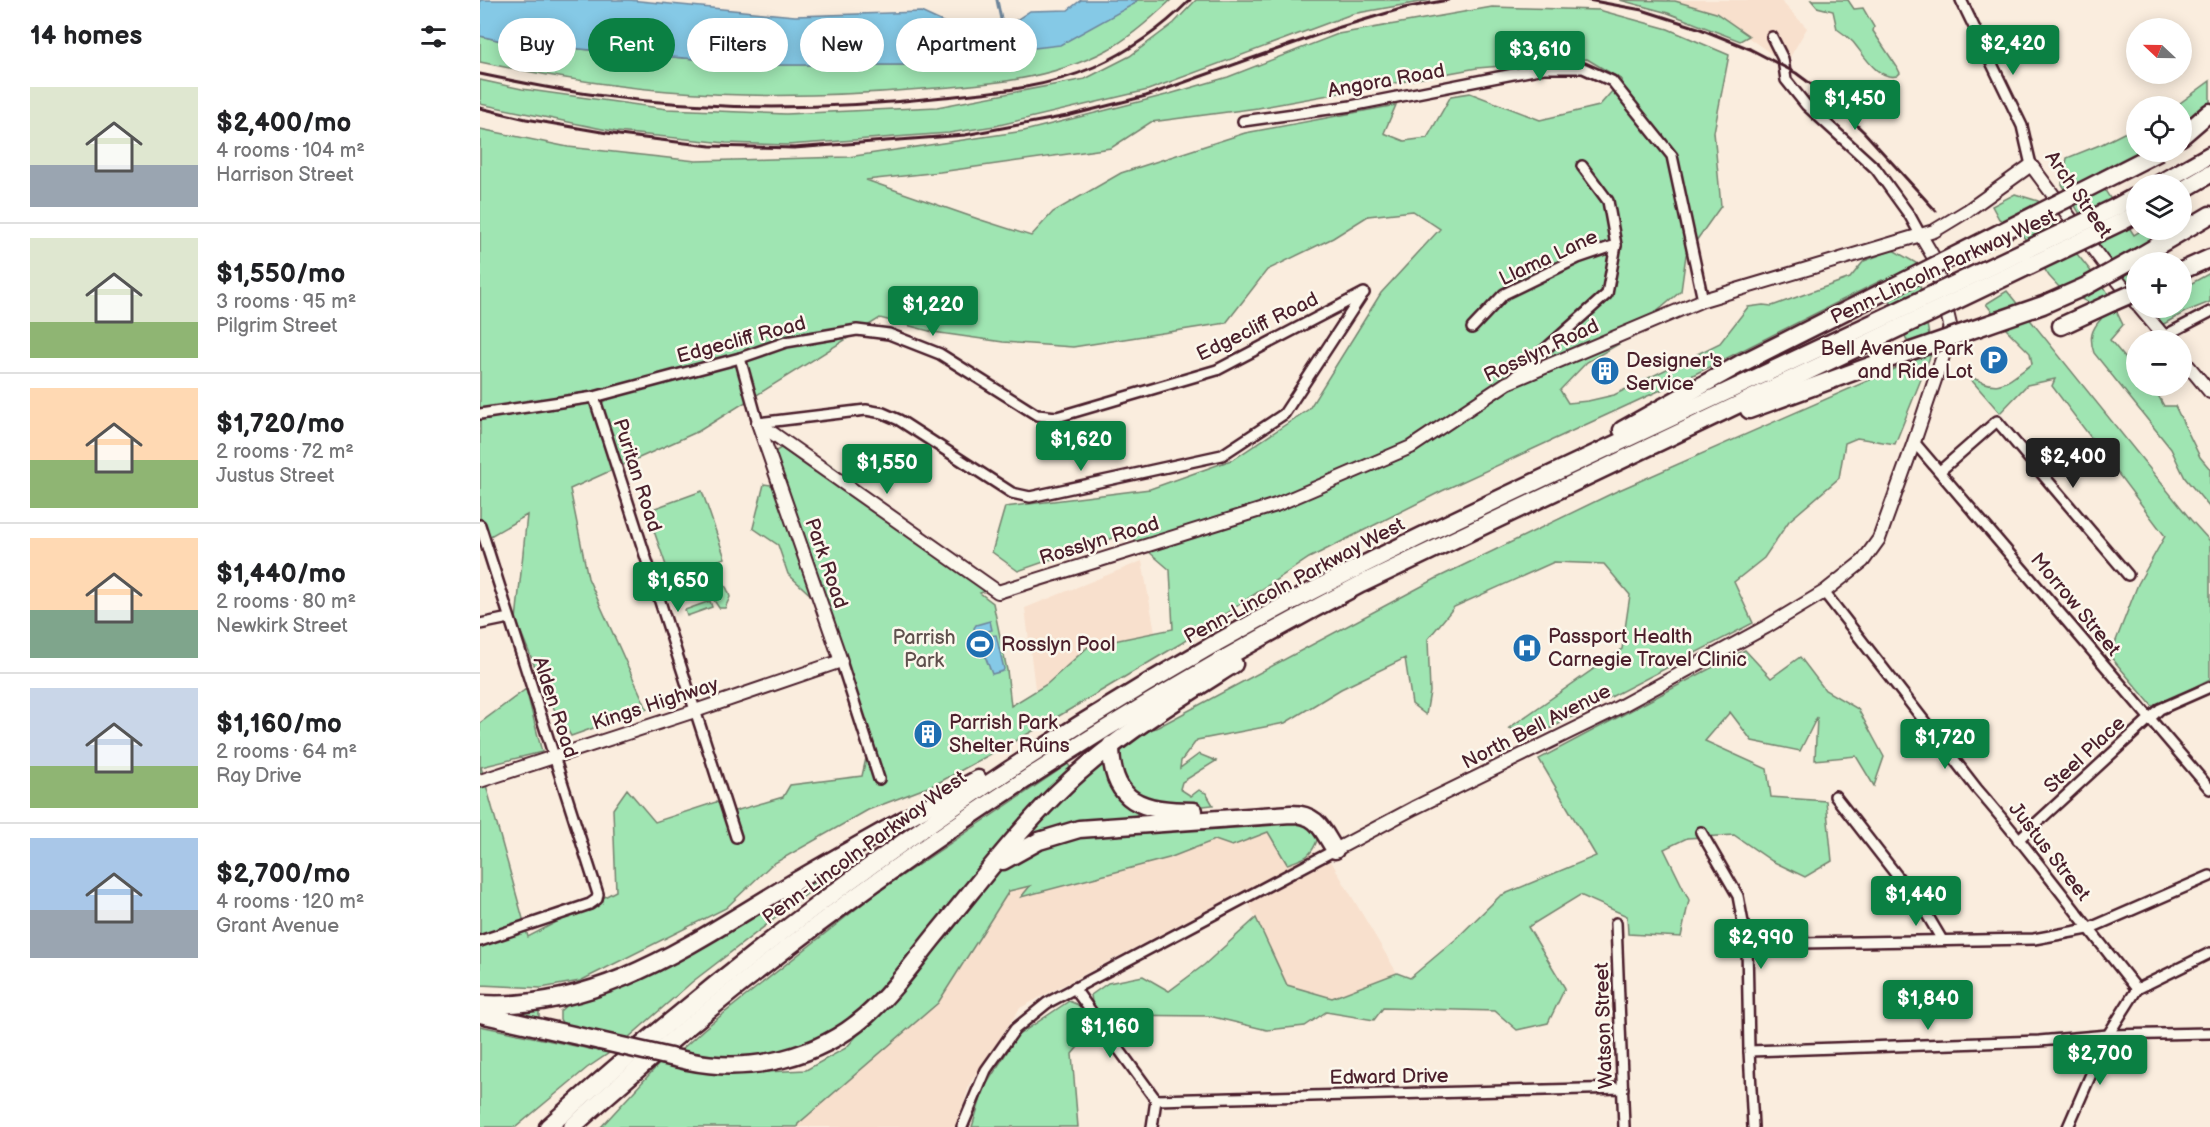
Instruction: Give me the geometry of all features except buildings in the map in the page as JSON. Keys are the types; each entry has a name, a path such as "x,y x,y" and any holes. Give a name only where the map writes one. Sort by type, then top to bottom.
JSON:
{"highway":[{"path":"2192,128 2210,112"},
{"path":"2177,174 2210,155"},
{"path":"1513,493 1698,387 2141,162"},
{"path":"2192,185 2210,174"},
{"name":"Penn-Lincoln Parkway West","path":"548,1127 701,996 824,899 952,809 1082,723 1284,606 1513,493 1897,320 2125,214"},
{"path":"1644,448 2043,305 2086,286 2210,215"},
{"path":"2192,266 2210,258"},
{"path":"2061,326 2126,296"},
{"name":"Penn-Lincoln Parkway West","path":"572,1127 693,1023 772,959 960,822 1090,737 1282,625 1361,584 1644,448 1897,320"},
{"path":"480,1014 688,1061 730,1066 775,1061 809,1051 839,1035 866,1016 883,999 1041,809 1111,746 1149,718 1361,584"},
{"path":"480,1005 554,999 597,989 654,964 877,834 1082,723"},
{"path":"1111,746 1112,765 1117,782 1125,794 1136,802 1155,808 1183,811 1291,805 1309,807 1318,811 1333,831 1335,850"},
{"path":"989,870 1039,841 1079,829 1291,814 1307,815 1316,820 1335,850"},
{"path":"553,1031 547,1015 554,999"}],"street":[{"name":"Arch Street","path":"1961,0 2022,126 2031,165 2126,291"},
{"path":"1772,38 1783,59 1786,80 1806,105 1876,169 1910,216 1921,236"},
{"name":"Angora Road","path":"1243,121 1351,106 1544,68 1583,68 1612,81 1672,156 1704,300"},
{"name":"Rosslyn Road","path":"758,423 998,592 1276,505 1411,447 1507,383 1704,300 1921,236 1967,211 2031,165"},
{"name":"Llama Lane","path":"1507,383 1606,294 1616,245 1608,201 1582,166"},
{"name":"North Bell Avenue","path":"962,1127 986,1070 1015,1029 1047,1003 1414,808 1608,713 1766,627 1824,592 1863,561 1879,539 1914,442 1950,325 1934,258 1921,236"},
{"name":"Llama Lane","path":"1472,328 1504,294 1578,258 1616,245"},
{"name":"Edgecliff Road","path":"480,414 594,397 740,358 786,342 857,330 889,334 940,354 1037,415 1057,417 1217,370 1364,293 1284,414 1222,455 1030,497 1012,493 899,420 883,413 866,411 758,423"},
{"path":"2179,330 2210,312"},
{"path":"2148,318 2158,330"},
{"name":"Park Road","path":"740,358 758,423 841,661 879,779"},
{"path":"2192,370 2210,392"},
{"name":"Puritan Road","path":"594,397 736,837"},
{"path":"1941,471 1997,421 2128,575"},
{"name":"Morrow Street","path":"1914,442 2210,789"},
{"name":"Alden Road","path":"480,525 597,890 597,899 590,904 480,941"},
{"name":"Justus Street","path":"1824,592 2137,989"},
{"path":"480,624 509,618"},
{"name":"Kings Highway","path":"480,781 841,661"},
{"name":"Steel Place","path":"2018,840 2160,709 2210,687"},
{"path":"1835,796 1926,914 1942,940"},
{"path":"1701,832 1738,896 1747,944 1749,1051 1754,1127"},
{"path":"1747,944 2034,939 2088,929 2210,876"},
{"name":"Watson Street","path":"1616,923 1624,1127"},
{"path":"2068,1127 2108,1035 2137,989 2210,953"},
{"path":"1074,988 1156,1100 1152,1127"},
{"path":"1749,1051 2039,1041 2108,1035 2210,1033"},
{"name":"Edward Drive","path":"1156,1100 1623,1088"}],"shaded area":[{"path":"1673,0 1780,0 1807,28 1786,64 1723,20"},
{"path":"1142,561 1155,632 1089,646 1047,684 1035,689 1025,608"},
{"path":"1266,827 1332,863 1397,973 1332,998 1287,985 1243,891 1020,1008 969,1085 958,1127 797,1127 938,1003 1009,891"}],"green space":[{"path":"1137,0 1171,0 1124,40 1086,60 1040,74 993,83 827,95 763,95 644,89 530,72 576,72 576,49 588,50 588,72 675,72 675,57 687,58 687,72 788,72 788,65 800,65 800,72 884,72 884,65 896,65 896,72 1037,72 1037,34 1134,4"},
{"path":"1196,0 1431,0 1352,14 1148,90 995,126 949,133 787,145 726,143 617,132 480,104 480,80 522,89 667,109 786,114 937,107 1085,79 1130,56 1174,23"},
{"path":"1620,0 1675,1 1716,13 1749,36 1740,41 1668,13"},
{"path":"1811,0 1848,0 1854,9 1863,8 1874,27 1873,31 1900,73 1897,76 1890,76 1877,70 1866,60 1853,42 1837,29 1833,11 1817,7"},
{"name":"Parrish Park","path":"1492,7 1599,10 1668,29 1729,55 1714,132 1721,206 1686,255 1681,291 1619,344 1587,362 1560,390 1568,403 1614,395 1720,343 1748,307 1772,306 1850,278 1864,261 1893,250 1916,263 1932,352 1895,444 1857,438 1845,443 1839,478 1789,521 1764,558 1734,582 1753,623 1536,736 1509,728 1622,649 1630,595 1604,564 1554,562 1454,607 1428,639 1430,692 1426,715 1412,704 1405,658 1341,689 1285,723 1197,740 1181,761 1180,768 1199,754 1216,761 1182,782 1180,789 1191,796 1199,790 1206,793 1213,805 1194,807 1176,815 1127,790 1116,754 1135,736 1158,727 1439,577 1617,491 1915,360 1882,280 1691,376 1442,491 1309,558 1180,644 1042,726 936,784 868,810 771,865 726,908 580,981 541,988 480,985 480,723 526,689 542,752 481,767 528,937 616,891 613,809 627,789 655,822 716,802 735,811 783,797 790,785 862,776 871,736 830,613 788,574 778,545 753,528 764,484 786,487 774,452 781,448 815,472 827,462 882,503 986,591 980,593 993,603 1007,670 1011,706 1047,684 1089,646 1173,629 1170,570 1127,533 1018,571 992,552 1005,507 1150,489 1234,459 1309,409 1381,293 1440,229 1413,211 1368,216 1333,238 1267,270 1226,323 1073,347 1003,342 933,332 880,318 699,431 570,489 588,578 647,709 571,736 548,699 516,620 527,515 480,542 480,129 568,147 696,161 848,157 1024,131 1228,77 1338,34","holes":["1587,59 1622,80 1599,106 1540,120 1470,93 1451,96 1427,138 1404,141 1384,133 1396,105 1245,133 1121,173 1053,212 1031,236 866,180 1111,148 1151,122 1258,108 1477,68"]},
{"path":"480,36 498,40 498,66 480,62"},
{"path":"2210,81 2210,123 2192,130 2192,96 2190,96"},
{"path":"2126,132 2126,158 2100,171 2106,192 2126,223 2126,240 2154,240 2153,252 2126,252 2126,281 2102,251 2062,184 2067,158"},
{"path":"2015,194 2038,201 2052,223 2106,290 2123,325 2110,340 2126,359 2126,393 2094,353 2092,335 2101,319 2089,303 2059,287 2049,276 2021,233 1999,219 1992,206"},
{"path":"2210,273 2210,302 2192,309 2192,283"},
{"path":"2007,291 2210,541 2210,679 2154,708 2110,656 2138,584 2165,536 2052,386 2055,379 2027,385 2000,413 1967,375 1987,384 2001,384 2032,364 2030,353 2004,327 1986,304"},
{"path":"2155,318 2174,318 2162,325"},
{"path":"2128,396 2158,396 2164,406 2175,406 2200,457 2210,469 2210,508 2185,478 2171,449"},
{"path":"702,491 725,558 670,577 647,511"},
{"path":"695,582 719,582 725,586 730,597 725,608 719,608 708,591 704,592 694,586"},
{"path":"710,601 712,607 687,616 685,610"},
{"path":"1745,650 1771,678 1800,657 1825,690 1858,709 1884,757 1874,786 1856,756 1815,760 1817,717 1800,751 1752,741 1730,712 1705,741 1767,769 1771,797 1826,801 1832,861 1805,877 1772,861 1734,835 1687,838 1664,849 1689,900 1681,937 1628,934 1627,916 1580,895 1528,927 1565,988 1548,1023 1517,1030 1495,1011 1383,1008 1374,1020 1326,1012 1305,1026 1267,1030 1209,1016 1105,1015 1072,1054 1078,1127 972,1127 984,1088 1017,1036 1069,1001 1078,1005 1092,1002 1091,995 1108,983 1143,976 1169,991 1204,965 1256,918 1287,985 1332,998 1397,973 1410,978 1455,940 1500,896 1596,856 1539,759"},
{"path":"1068,764 1072,770 869,1002 846,1021 818,1038 776,1053 710,1059 681,1050 704,1029 875,894"},
{"path":"1101,765 1137,808 1137,819 1029,840 1026,838 1078,784"},
{"path":"1290,818 1308,826 1318,838 1307,856 1287,864 1268,832 1232,846 1215,840 1169,858 1021,897 1030,886 1009,891 938,1003 797,1127 601,1127 659,1064 726,1074 806,1070 846,1048 955,925 993,876 1010,862 1054,842 1093,831"},
{"path":"814,877 816,887 692,982 628,1038 564,1026 560,1019 560,1011 571,1001"},
{"path":"539,1007 539,1020 505,1010"},
{"path":"480,1026 609,1053 587,1068 516,1127 480,1127"}],"water":[{"path":"480,0 629,0 795,16 921,12 934,18 896,18 896,65 884,65 884,18 800,18 800,65 788,65 788,18 687,18 687,58 675,57 675,18 588,18 588,50 576,49 576,18 498,18 498,40 480,36"},
{"path":"1081,0 1137,0 1134,4 1060,45 1037,48 1037,18 1020,18 1030,11 1068,10"},
{"path":"990,621 992,630 980,633 982,637 996,635 1004,669 992,674 974,628 976,625"}],"waterway":[{"path":"997,0 1001,18"}],"railway":[{"path":"480,74 596,95 726,106 857,104 982,93 1057,80 1094,67 1145,38 1190,0"},
{"path":"480,108 526,119 619,135 710,146 794,148 965,135 1067,116 1146,96 1337,28 1404,8 1448,0"},
{"path":"1588,0 1642,10 1698,28 1750,49 1796,73 1827,96 1864,132 1936,211"}],"place":[{"name":"Bell Avenue Park and Ride Lot","path":"1994,360"},
{"name":"Designer's Service","path":"1605,371"},
{"name":"Rosslyn Pool","path":"980,644"},
{"name":"Passport Health Carnegie Travel Clinic","path":"1527,648"},
{"name":"Parrish Park Shelter Ruins","path":"928,734"}]}
